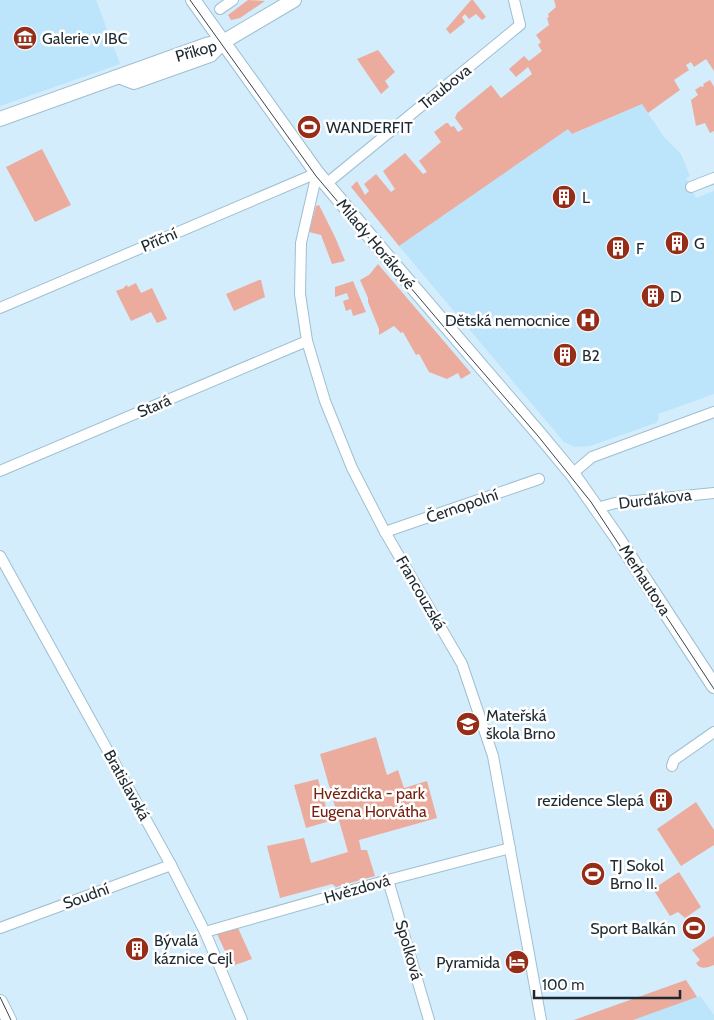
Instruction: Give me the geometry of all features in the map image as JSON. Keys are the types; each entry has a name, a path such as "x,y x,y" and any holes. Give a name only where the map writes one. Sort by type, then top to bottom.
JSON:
{"street":[{"name":"Milady Horákové","path":"193,0 322,179 573,475"},
{"path":"220,9 233,0"},
{"name":"Příkop","path":"0,119 206,45 223,42 294,0"},
{"name":"Traubova","path":"322,179 520,25 514,0"},
{"path":"691,187 714,178"},
{"name":"Příční","path":"0,308 322,179"},
{"name":"Francouzská","path":"322,179 301,243 300,294 308,340 325,401 352,468 385,532 462,664 493,756 541,1020"},
{"name":"Stará","path":"0,471 308,340"},
{"path":"573,475 592,457 714,412"},
{"name":"Merhautova","path":"573,475 597,508 714,686"},
{"name":"Černopolní","path":"385,532 539,479"},
{"name":"Durďákova","path":"597,508 615,503 714,492"},
{"name":"Bratislavská","path":"0,556 171,865 205,932 242,1020"},
{"path":"672,766 674,760 714,732"},
{"name":"Hvězdová","path":"205,932 388,880 510,848"},
{"name":"Soudní","path":"0,928 171,865"},
{"name":"Spolková","path":"388,880 429,1020"},
{"path":"0,1002 9,1020"}],"shaded area":[{"path":"0,0 96,0 120,64 0,106"},
{"name":"Dětská nemocnice","path":"642,104 664,137 681,154 690,176 686,178 696,198 714,191 714,394 658,414 659,418 656,423 590,446 575,447 564,442 399,246 568,128 573,134"},
{"path":"686,980 697,997 700,996 714,1015 714,1020 574,1020"}],"green space":[{"path":"248,0 265,1 240,18 231,20 228,15"},
{"path":"471,0 486,17 482,20 476,14 469,19 465,14 462,17 465,22 450,34 446,29"},
{"path":"554,0 714,0 714,71 706,59 694,67 691,62 686,65 689,70 674,80 680,90 648,113 642,104 572,134 568,129 399,246 351,187 357,181 365,195 369,191 364,184 376,174 391,192 395,189 383,171 405,153 423,174 427,172 419,161 441,142 434,132 448,123 451,127 454,126 458,132 463,129 455,118 457,113 491,85 501,98 532,74 528,67 516,77 509,69 524,56 529,61 542,51 538,45 541,42 536,35 549,25 548,14 556,7"},
{"path":"378,50 395,72 385,81 389,87 381,94 357,59"},
{"path":"710,80 714,87 714,131 710,133 705,123 696,126 691,100 698,95 695,90 704,86 703,84"},
{"path":"42,149 71,205 35,222 6,167"},
{"path":"319,205 345,261 332,264 321,235 309,232 316,206"},
{"path":"378,264 471,373 461,379 458,373 447,379 429,372 419,354 416,355 403,332 401,333 394,326 379,335 379,329 360,280 369,275"},
{"path":"261,280 265,297 234,311 226,294"},
{"path":"353,281 366,312 353,316 351,309 346,311 343,301 349,299 347,293 335,297 335,287"},
{"path":"136,283 141,293 152,288 167,319 157,323 151,312 131,321 116,291"},
{"name":"Hvězdička - park Eugena Horvátha","path":"376,737 387,775 398,770 404,788 427,781 437,818 359,840 361,850 367,850 375,876 336,887 332,884 280,898 267,846 304,838 311,863 348,852 320,754"},
{"path":"318,779 330,821 306,828 294,785"},
{"path":"696,802 714,830 714,845 681,866 657,829"},
{"path":"679,872 701,907 685,918 678,912 670,916 653,889"},
{"path":"238,928 252,959 232,966 217,934"},
{"path":"714,936 714,965 702,968 696,963 700,960 692,950"},
{"path":"686,980 697,997 633,1020 574,1020"}],"tram line":[{"path":"190,0 316,176 538,436 591,502 714,689"},
{"path":"0,997 11,1020"}],"place":[{"name":"Galerie v IBC","path":"25,38"},
{"name":"WANDERFIT","path":"309,127"},
{"name":"L","path":"564,197"},
{"name":"G","path":"677,243"},
{"name":"F","path":"618,248"},
{"name":"D","path":"653,296"},
{"name":"Dětská nemocnice","path":"588,320"},
{"name":"B2","path":"565,355"},
{"name":"Mateřská škola Brno","path":"468,724"},
{"name":"rezidence Slepá","path":"661,800"},
{"name":"TJ Sokol Brno II.","path":"593,874"},
{"name":"Sport Balkán","path":"694,928"},
{"name":"Bývalá káznice Cejl","path":"137,949"},
{"name":"Pyramida","path":"517,962"}]}
